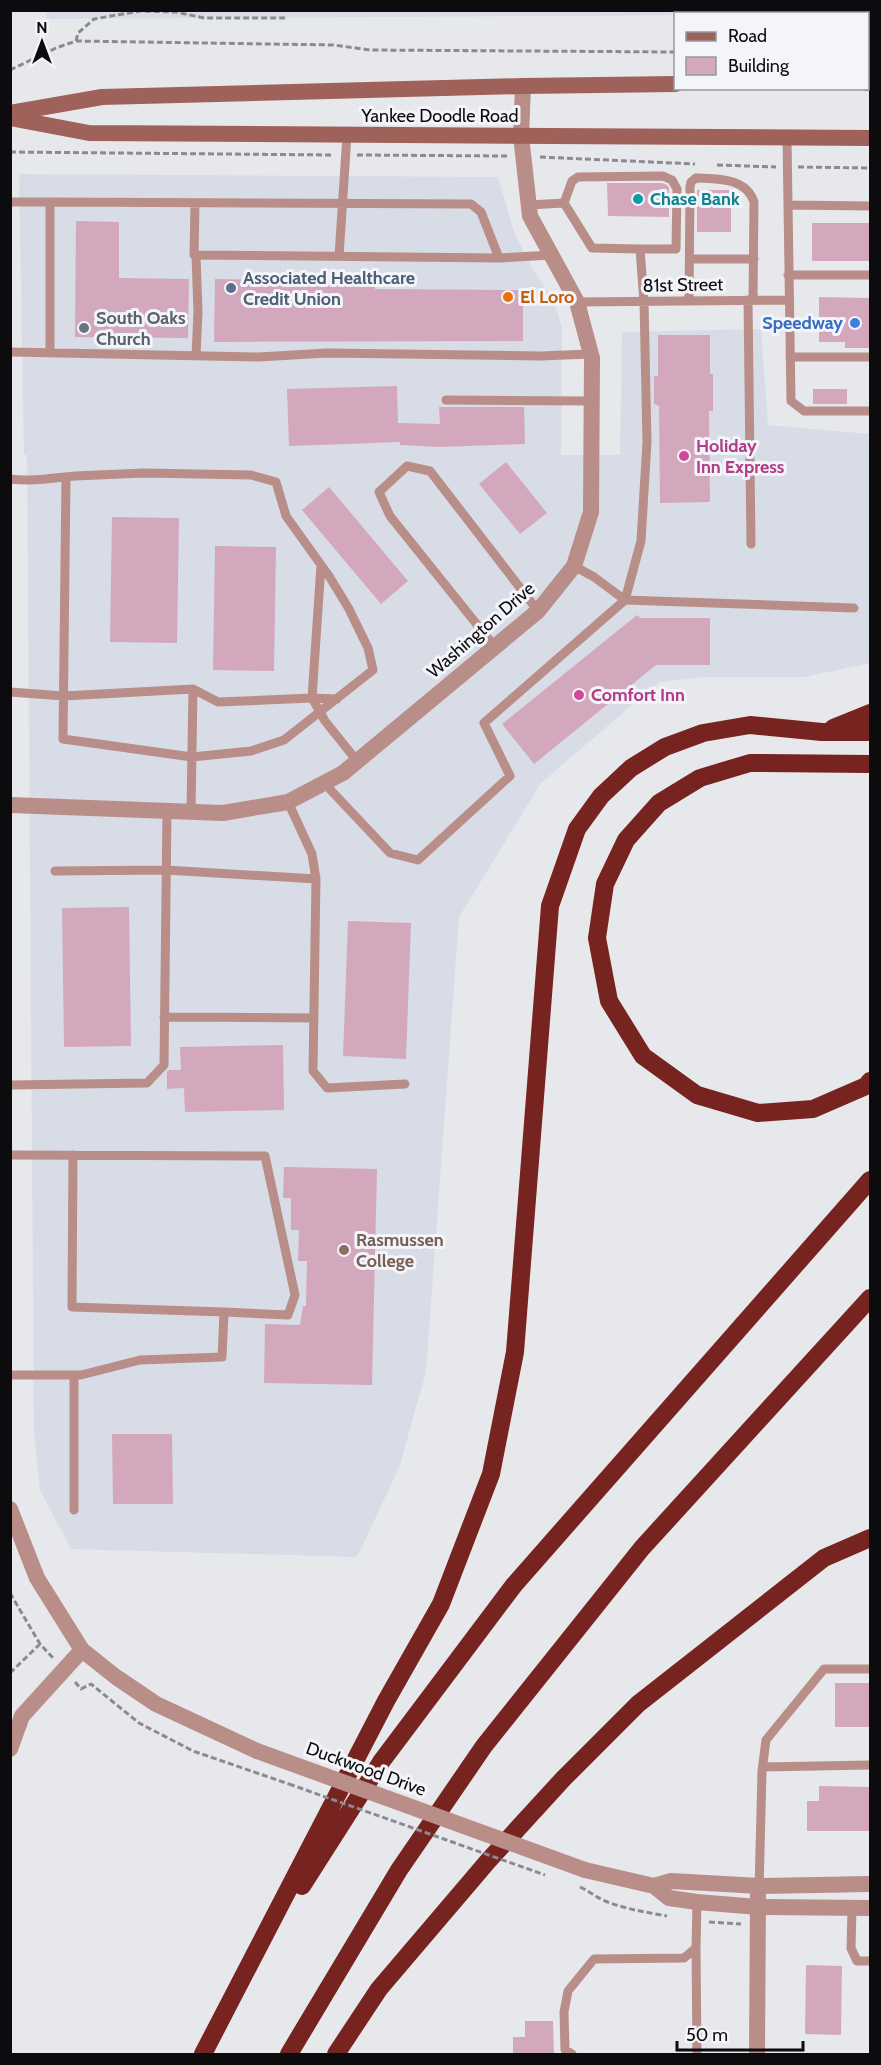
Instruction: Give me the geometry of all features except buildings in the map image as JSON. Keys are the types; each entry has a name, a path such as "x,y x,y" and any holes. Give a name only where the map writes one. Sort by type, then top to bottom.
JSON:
{"highway":[{"path":"822,732 870,713"},
{"path":"203,2055 386,1701 441,1604 490,1474 515,1352 550,906 577,829 601,796 631,768 665,747 702,733 750,725 822,732 870,732"},
{"path":"866,765 750,763 700,778 659,803 626,840 605,884 597,938 609,1001 643,1056 697,1095 758,1113 802,1110 813,1109 866,1086 870,1081"},
{"path":"242,1981 381,1762 514,1585 870,1180"},
{"path":"289,2055 399,1870 484,1746 642,1548 870,1298"},
{"path":"336,2055 379,1989 488,1861 564,1778 639,1704 824,1558 870,1538"}],"main road":[{"name":"Yankee Doodle Road","path":"10,113 102,97 674,84"},
{"name":"Yankee Doodle Road","path":"10,118 89,133 870,138"}],"street":[{"name":"Washington Drive","path":"10,805 223,813 288,802 343,772 357,761 538,611 574,566 591,512 591,354 578,302 530,216 521,136 523,86"},
{"name":"Duckwood Drive","path":"10,1509 37,1578 82,1650 156,1704 258,1751 585,1870 654,1886 669,1898 697,1902 870,1884"},
{"path":"11,1745 22,1716 82,1650"},
{"name":"Duckwood Drive","path":"654,1886 671,1881 759,1896 852,1908 870,1908"},
{"path":"757,2055 759,1896"}],"lane":[{"path":"339,256 347,135"},
{"path":"787,138 791,401 804,411 870,411"},
{"path":"663,176 672,180 677,189 676,249 592,248 564,203 572,182 578,177 663,176"},
{"path":"689,301 690,187 693,179 738,183 752,197 754,259 751,300 751,544"},
{"path":"10,202 471,204 481,212 499,258"},
{"path":"50,202 50,353"},
{"path":"195,203 194,255 196,255 198,312 196,355"},
{"path":"529,205 564,203"},
{"path":"788,205 870,206"},
{"path":"324,783 390,853 418,860 510,776 484,723 625,600 641,541 647,442 644,302 640,249"},
{"path":"196,255 499,258 552,255"},
{"path":"690,259 754,259"},
{"path":"788,275 870,275"},
{"name":"81st Street","path":"578,302 788,300"},
{"path":"10,352 259,357 327,352 529,356 591,354"},
{"path":"790,357 870,357"},
{"path":"446,400 591,401"},
{"path":"495,647 390,516 379,492 407,466 430,471 538,611"},
{"path":"10,479 25,481 66,477 144,473 251,475 276,482 286,516 349,609 368,648 373,670 284,740 250,751 192,757 63,739 66,477"},
{"path":"321,565 312,698 320,713 357,761"},
{"path":"574,566 594,577 625,600 854,608"},
{"path":"10,692 64,696 193,689 218,702 337,699"},
{"path":"191,812 193,689"},
{"path":"288,802 312,854 316,879 313,1071 327,1088 405,1084"},
{"path":"10,1085 147,1083 164,1065 167,811"},
{"path":"55,871 166,870 316,879"},
{"path":"164,1017 313,1018"},
{"path":"10,1155 73,1155 265,1156 296,1295 288,1316 72,1307 73,1155"},
{"path":"10,1375 74,1376 140,1360 222,1357 224,1312"},
{"path":"74,1376 74,1510"},
{"path":"759,1896 766,1740 824,1669 870,1669"},
{"path":"763,1767 870,1765"},
{"path":"697,1902 697,2055"},
{"path":"852,1908 851,1948 857,1961 870,1961"},
{"path":"572,2055 565,2050 564,2012 568,1991 594,1959 684,1958 696,1948"}],"path":[{"path":"76,42 78,33 94,19 140,11 176,12 204,18 285,18"},
{"path":"10,70 56,48 76,42 334,45 370,50 674,52"},
{"path":"10,152 523,156 705,164"},
{"path":"717,165 870,168"},
{"path":"10,1673 40,1644"},
{"path":"289,1784 553,1878"}],"shaded area":[{"path":"47,10 870,10 870,31 869,12 46,19"},
{"path":"19,174 498,177 514,232 534,271 553,299 562,327 561,455 620,455 622,332 761,329 768,425 870,434 870,663 804,677 705,677 659,682 541,783 459,917 426,1372 399,1468 357,1557 71,1549 40,1490 34,1433 27,455 24,455"}],"place":[{"name":"Chase Bank","path":"638,199"},
{"name":"Associated Healthcare Credit Union","path":"231,288"},
{"name":"El Loro","path":"508,297"},
{"name":"Speedway","path":"855,323"},
{"name":"South Oaks Church","path":"84,328"},
{"name":"Holiday Inn Express","path":"684,456"},
{"name":"Comfort Inn","path":"579,695"},
{"name":"Rasmussen College","path":"344,1250"}]}
